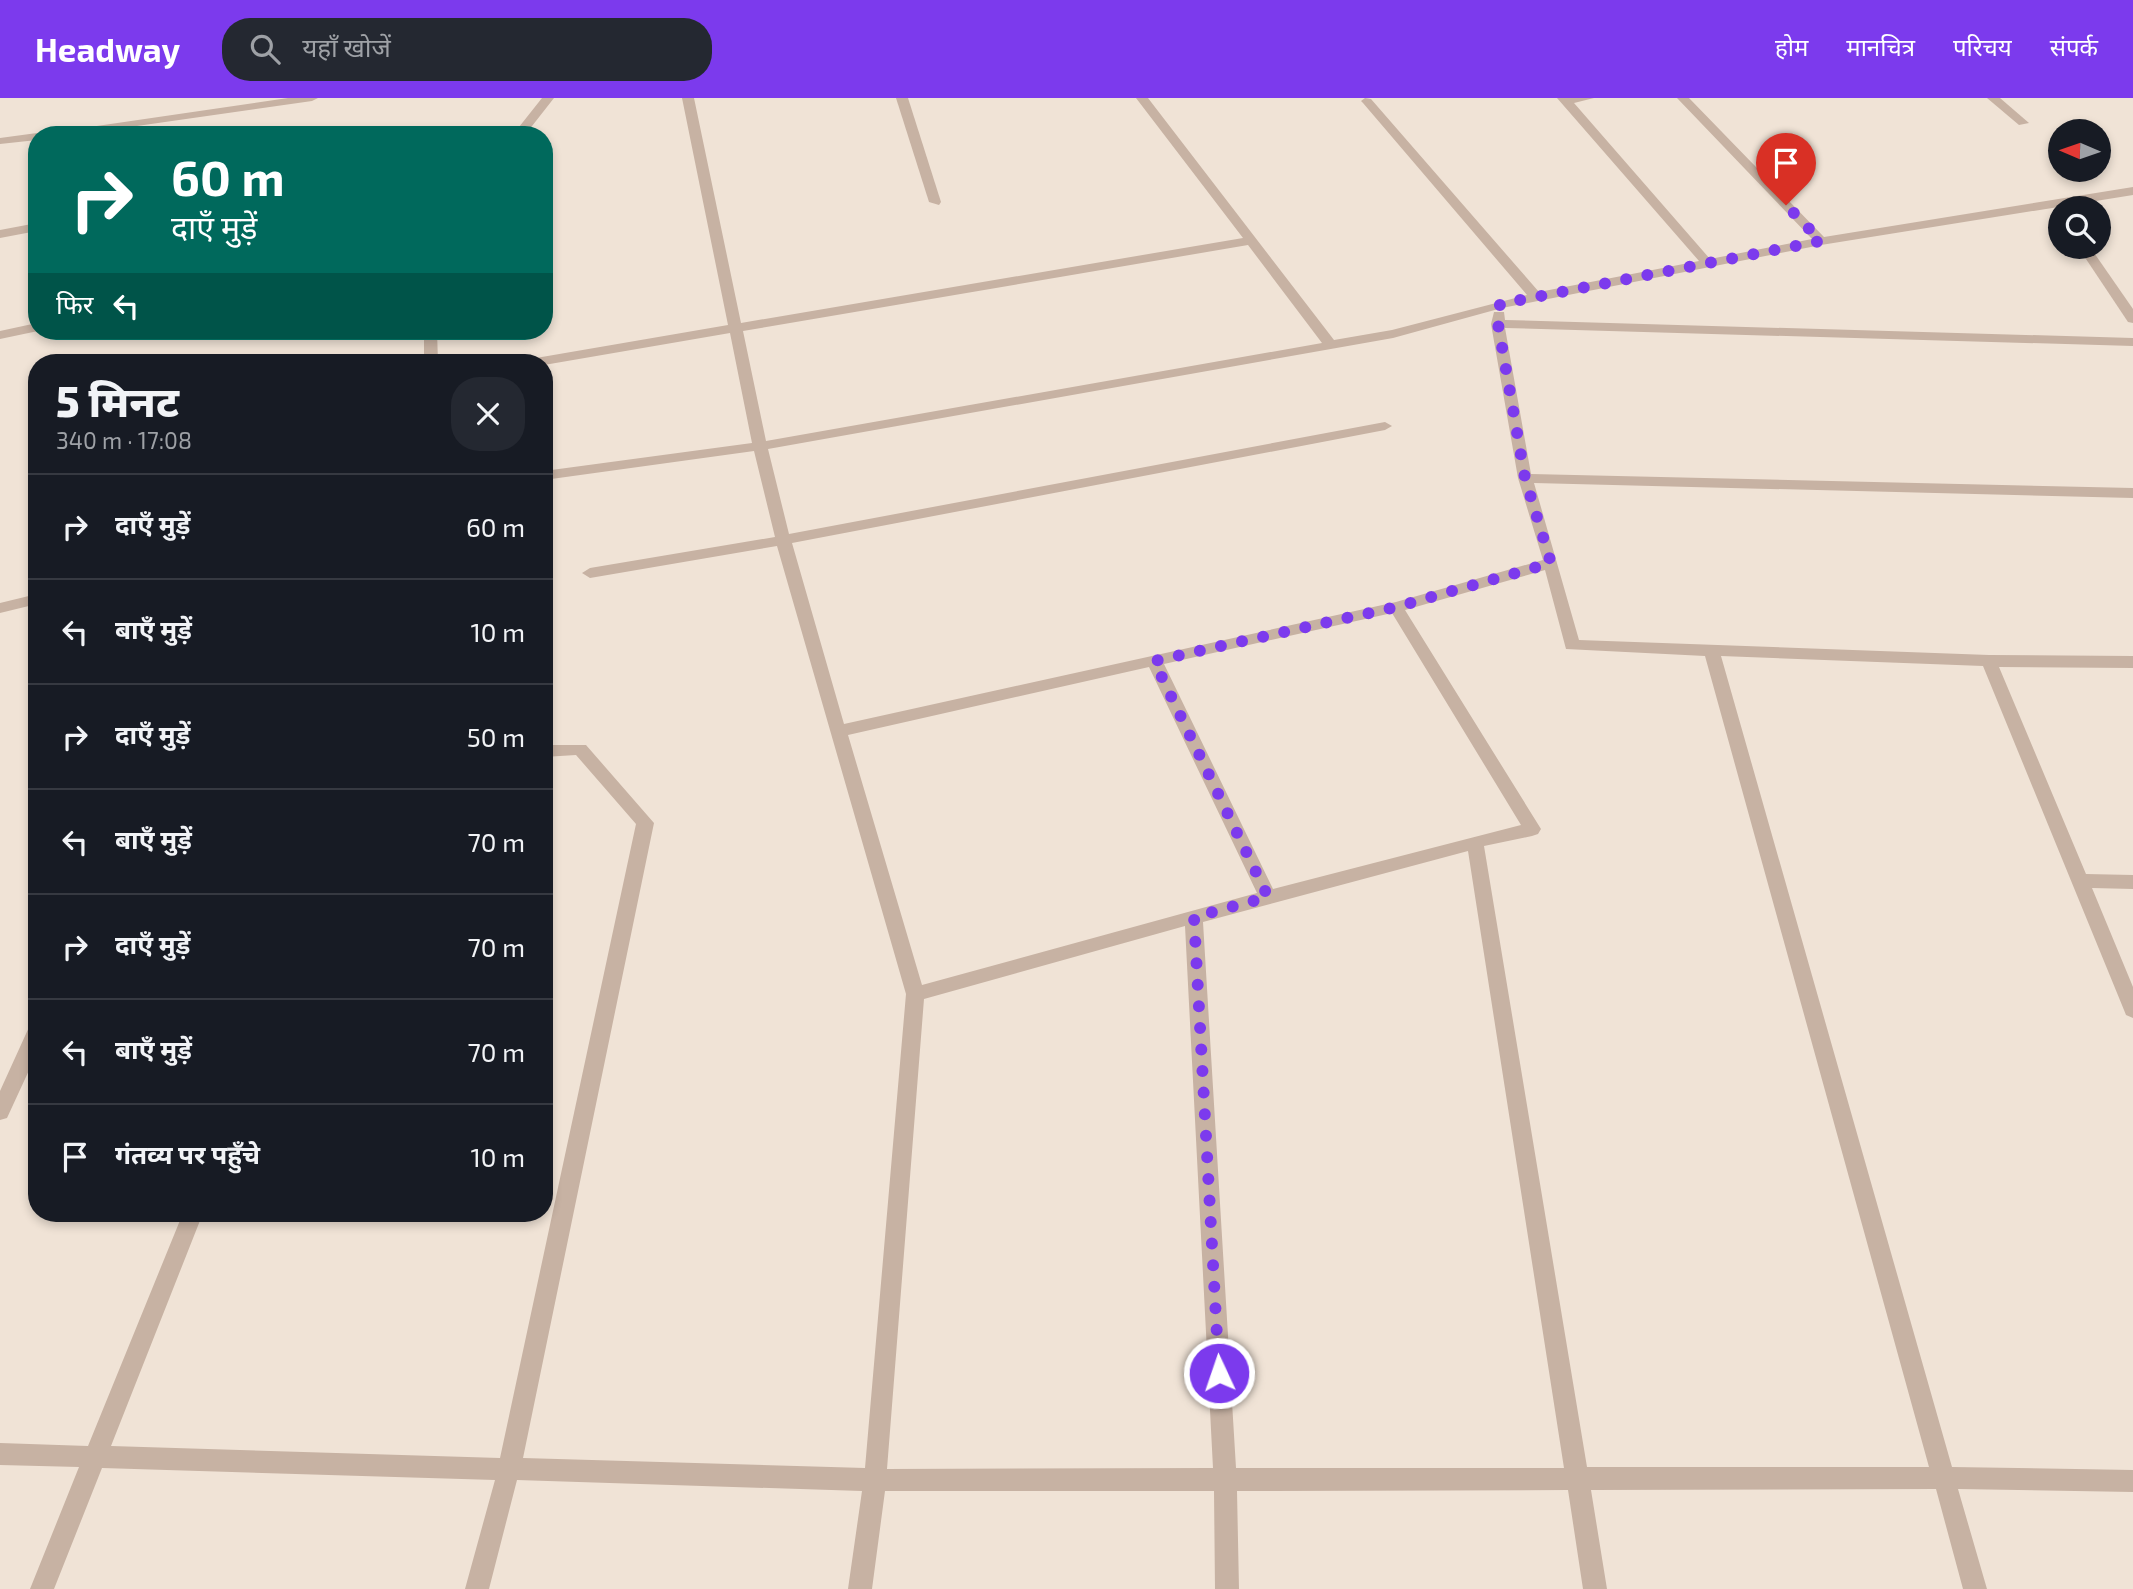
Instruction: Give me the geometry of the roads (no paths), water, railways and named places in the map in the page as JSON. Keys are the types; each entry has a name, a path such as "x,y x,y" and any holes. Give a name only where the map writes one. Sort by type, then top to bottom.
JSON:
{"street":[{"path":"189,115 193,98"},
{"path":"111,126 312,98"},
{"path":"525,126 548,98"},
{"path":"688,98 738,329 760,446 783,540 915,994 874,1480 860,1589"},
{"path":"902,98 935,202"},
{"path":"1142,98 1331,345"},
{"path":"1564,99 1588,98"},
{"path":"1683,98 1821,241"},
{"path":"1993,98 2023,123"},
{"path":"1564,99 1707,264"},
{"path":"1367,101 1536,297"},
{"path":"0,141 28,137"},
{"path":"2109,196 2133,191"},
{"path":"553,475 760,446 1393,334 1500,304 1821,241 2048,208"},
{"path":"0,234 28,229"},
{"path":"553,359 1250,241"},
{"path":"2092,259 2133,319"},
{"path":"1500,304 1498,324 1525,478 1572,645 1989,660 2133,662"},
{"path":"1498,324 2133,342"},
{"path":"0,335 28,329"},
{"path":"590,573 783,540 1385,426"},
{"path":"1525,478 2133,494"},
{"path":"838,731 1396,607 1551,563"},
{"path":"0,608 28,600"},
{"path":"915,994 1268,897 1532,829 1396,607"},
{"path":"1711,649 1975,1589"},
{"path":"1989,660 2133,1010"},
{"path":"1154,661 1268,897"},
{"path":"477,1589 509,1469 645,823 580,749 553,750"},
{"path":"1475,842 1595,1589"},
{"path":"2080,881 2133,882"},
{"path":"1194,917 1225,1481 1227,1589"},
{"path":"0,1112 28,1051"},
{"path":"42,1589 189,1222"},
{"path":"0,1454 874,1480 1943,1478 2133,1481"}]}
